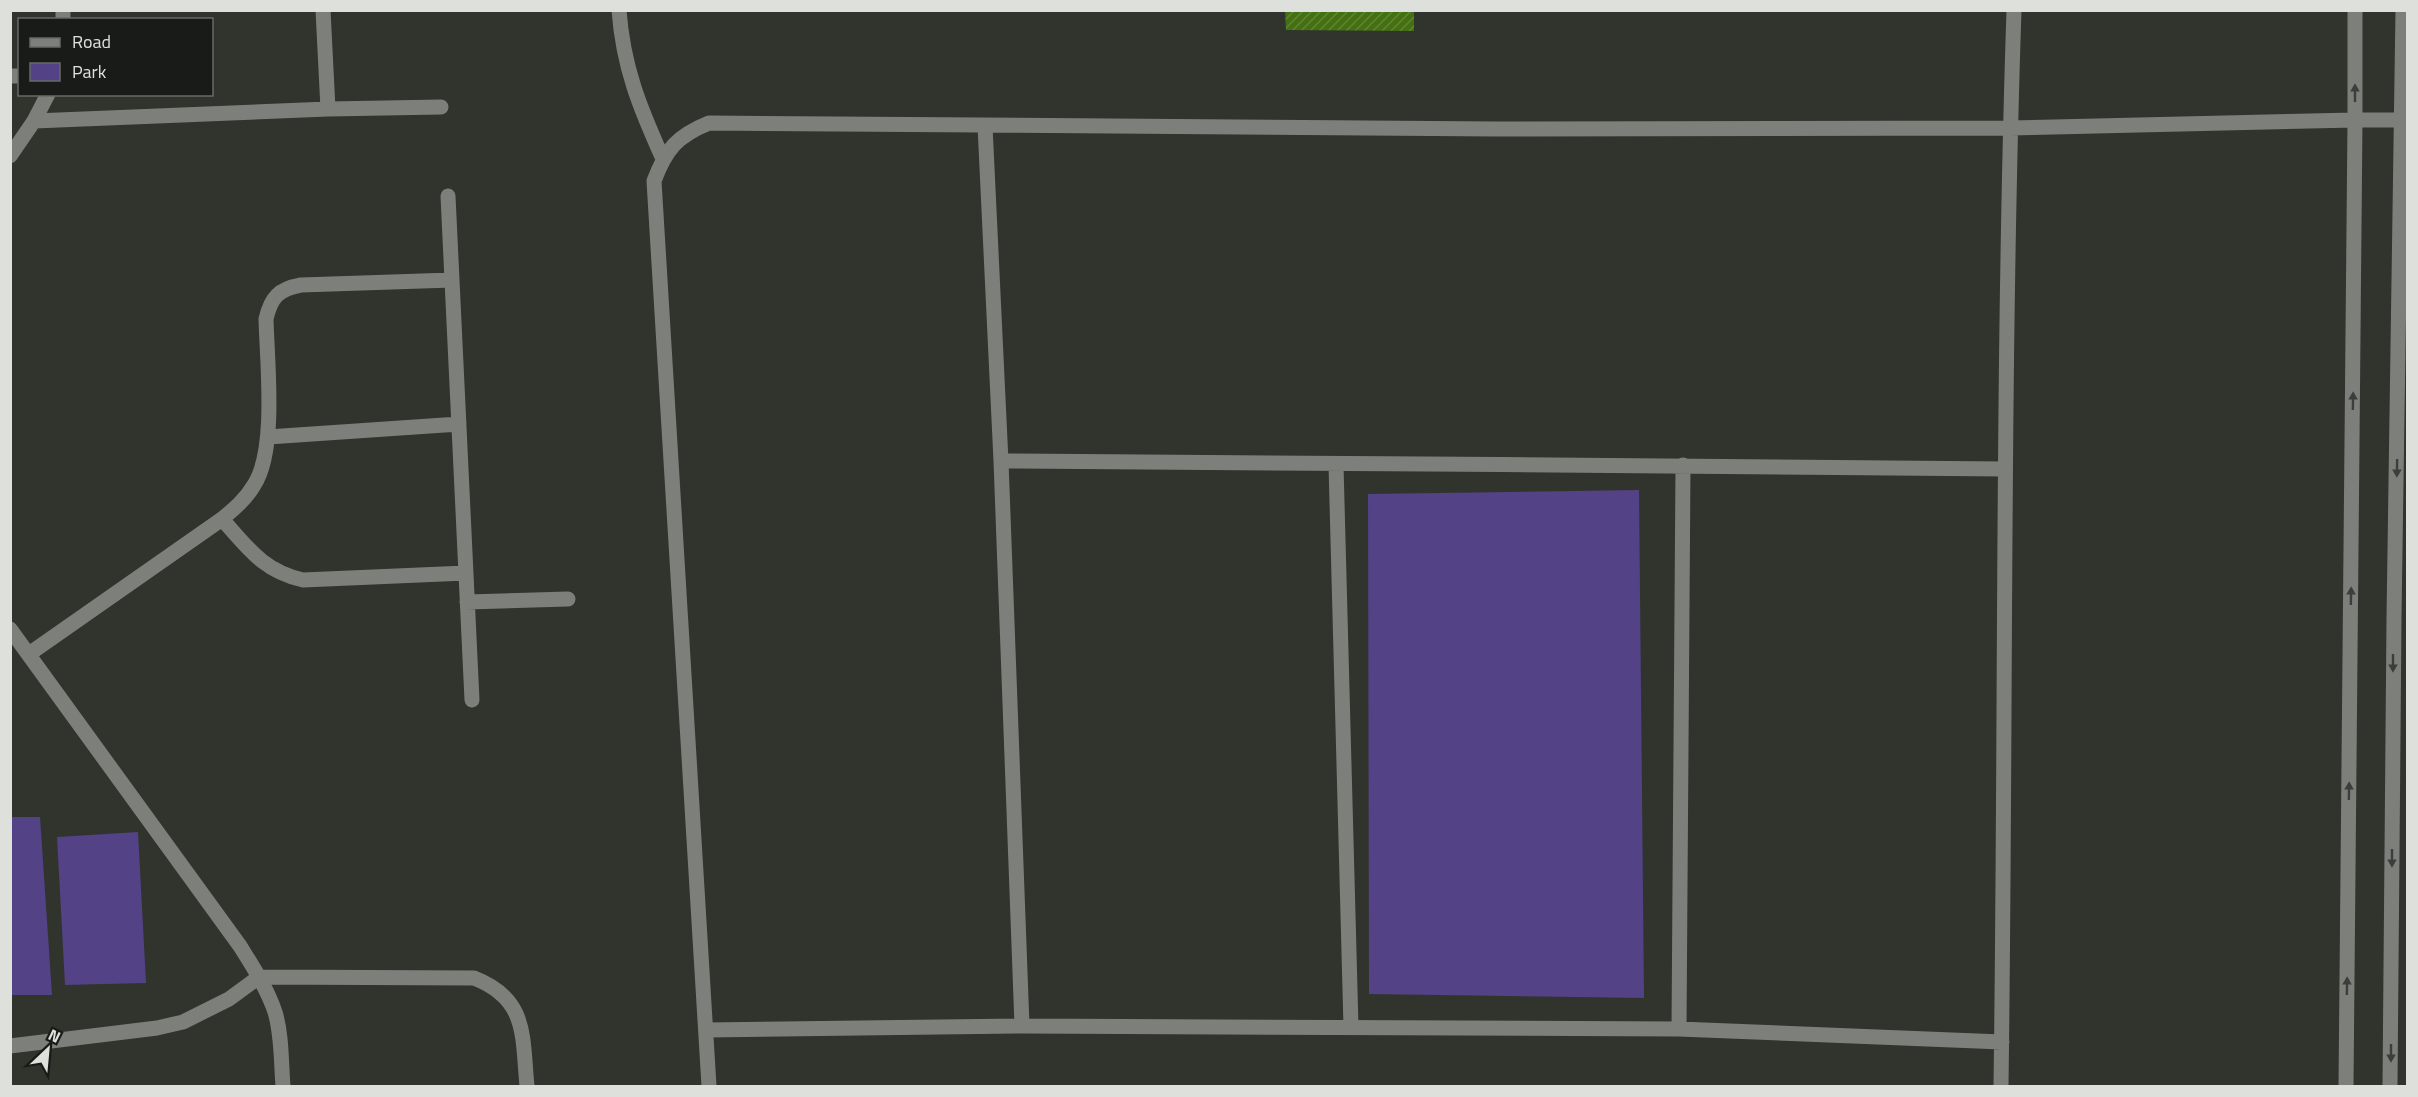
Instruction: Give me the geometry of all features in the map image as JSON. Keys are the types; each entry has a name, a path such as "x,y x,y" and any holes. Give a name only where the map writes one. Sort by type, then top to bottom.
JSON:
{"street":[{"path":"323,10 328,109"},
{"path":"619,10 627,67 634,93 663,159"},
{"path":"2001,1086 2005,469 2014,10"},
{"path":"2346,1086 2355,10"},
{"path":"2391,1086 2394,618 2405,120 2403,10"},
{"path":"10,156 34,122 47,96"},
{"path":"34,122 328,109 441,107"},
{"path":"709,1086 654,181 663,159 674,144 690,130 709,123 1496,129 2010,128 2405,120"},
{"path":"985,126 1001,461 1022,1026"},
{"path":"448,196 472,700"},
{"path":"29,654 222,519 240,504 256,484 268,437 266,319 272,302 285,288 301,285 452,280"},
{"path":"268,437 459,424"},
{"path":"1001,461 2005,469"},
{"path":"1336,465 1351,1028"},
{"path":"1679,1029 1683,465"},
{"path":"222,519 271,569 285,576 303,580 466,573"},
{"path":"468,602 568,599"},
{"path":"10,629 240,946 259,977 275,1012 281,1050 283,1086"},
{"path":"10,1046 157,1028 183,1022 229,999 259,977 474,978 490,984 502,993 514,1010 522,1032 527,1086"},
{"path":"707,1030 1022,1026 1679,1029 2002,1042"}],"green space":[{"path":"1639,490 1644,998 1369,994 1368,494"},
{"path":"11,817 40,817 52,995 11,995"},
{"path":"138,832 146,983 65,985 57,837"}],"building":[{"path":"1285,10 1414,10 1414,31 1286,30"}]}
